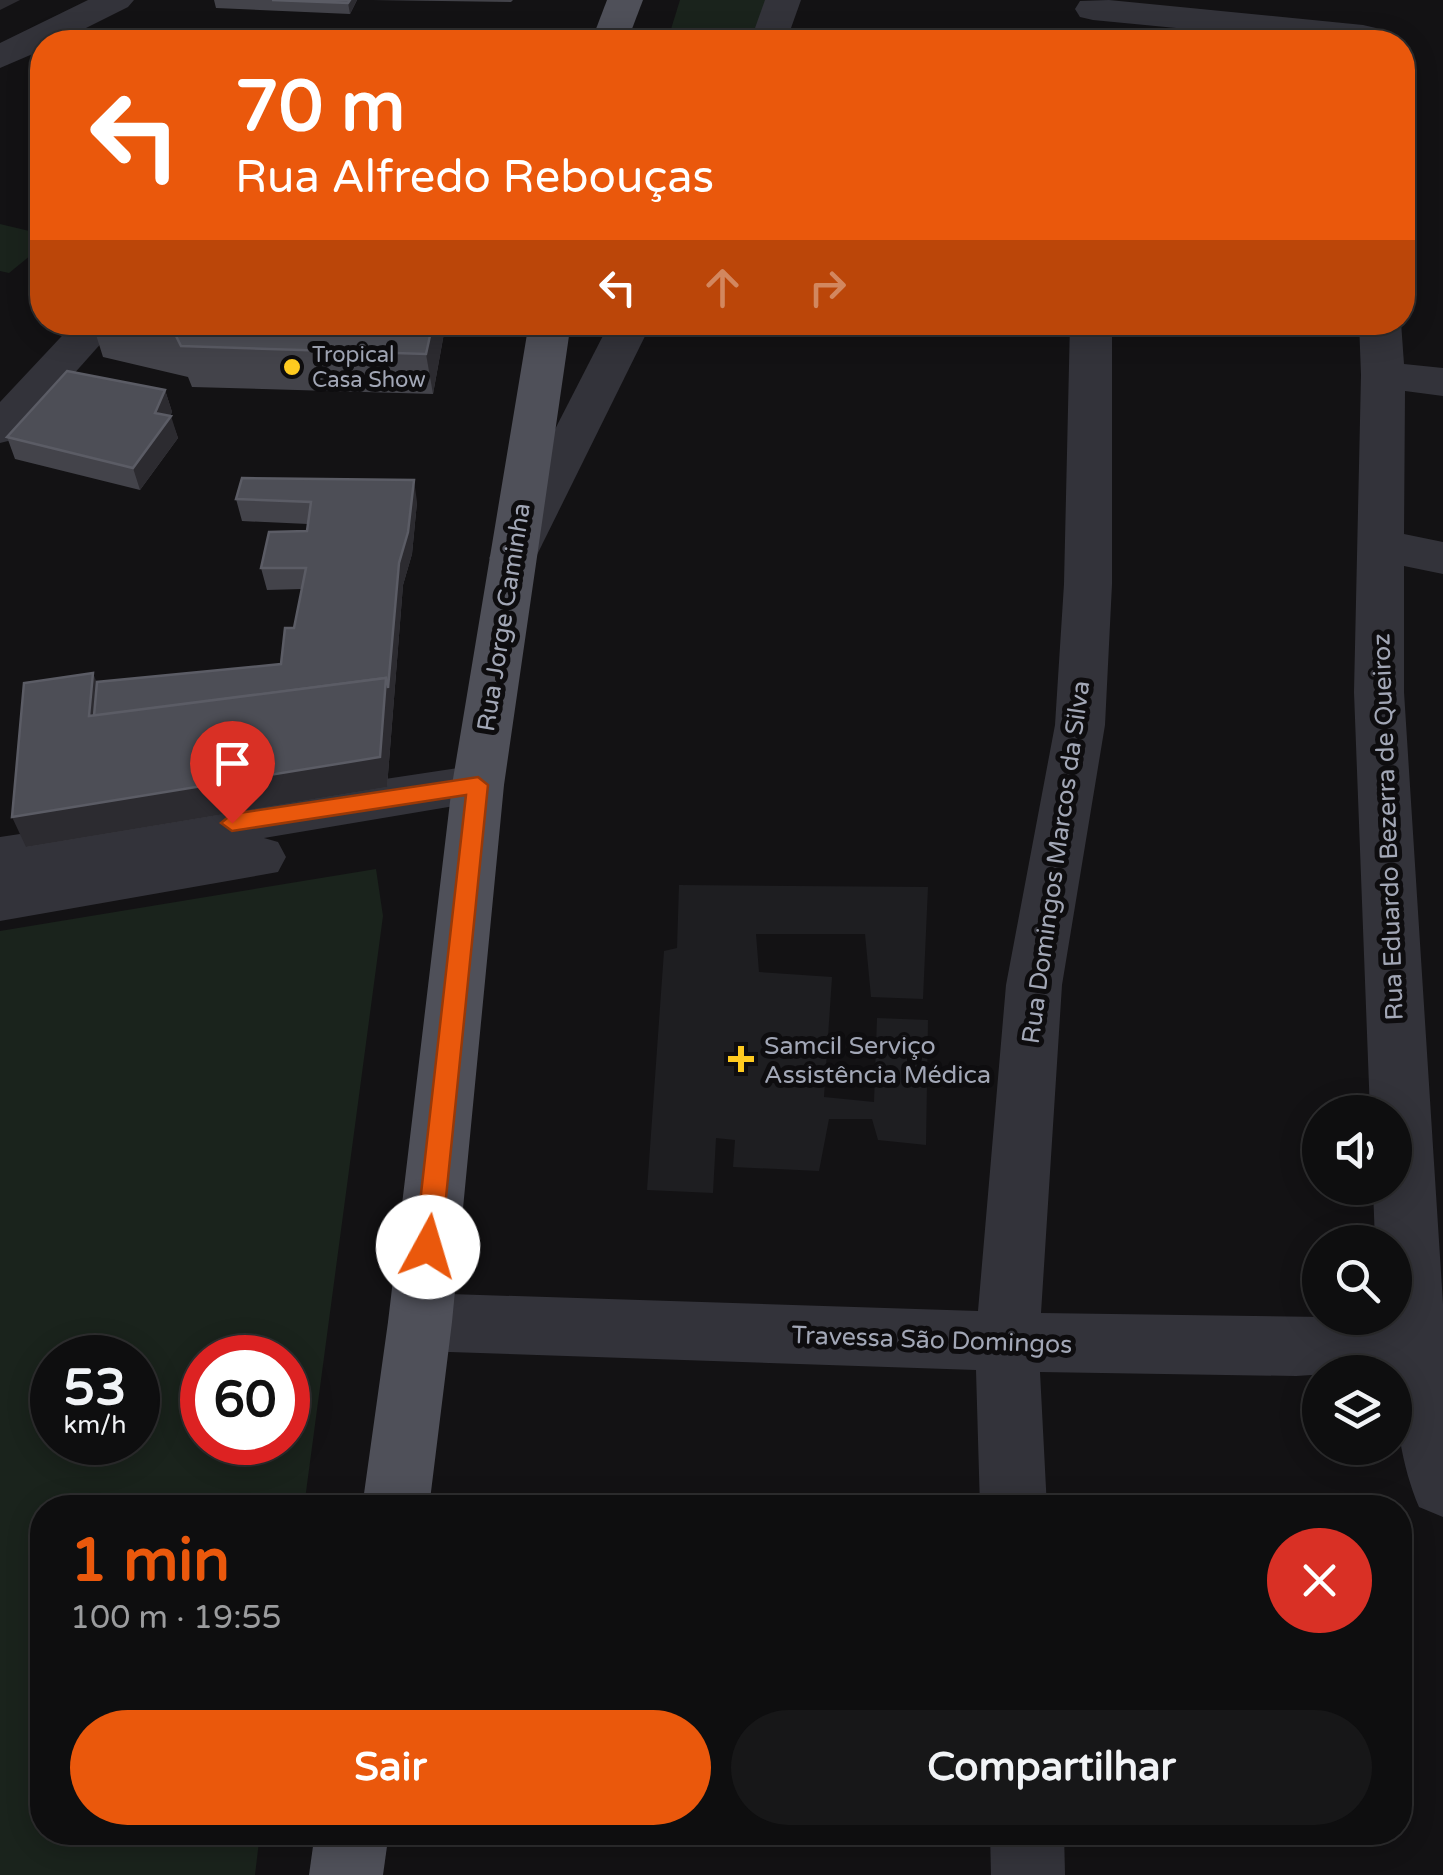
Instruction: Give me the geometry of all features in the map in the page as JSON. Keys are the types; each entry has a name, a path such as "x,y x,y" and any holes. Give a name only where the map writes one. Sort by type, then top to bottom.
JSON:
{"main road":[{"path":"614,30 626,0"},
{"name":"Rua Jorge Caminha","path":"397,1495 420,1322 477,803 548,335"},
{"path":"346,1875 350,1845"}],"street":[{"path":"772,30 783,0"},
{"path":"0,37 94,2"},
{"path":"46,30 94,2"},
{"path":"1094,17 1363,26"},
{"path":"0,57 30,39"},
{"path":"0,429 87,335"},
{"path":"512,561 624,335"},
{"name":"Rua Domingos Marcos da Silva","path":"1013,1495 1007,1341 1034,984 1080,725 1088,584 1091,335"},
{"name":"Rua Eduardo Bezerra de Queiroz","path":"1380,335 1379,692 1443,1484"},
{"path":"1382,375 1443,382"},
{"path":"1378,546 1443,558"},
{"path":"0,858 477,803"},
{"path":"0,899 477,803"},
{"name":"Travessa São Domingos","path":"420,1322 1296,1346 1352,1344 1432,1327"},
{"path":"1027,1845 1028,1875"}],"shaded area":[{"path":"680,0 767,0 761,30 671,30"},
{"path":"0,224 30,231 30,256 9,273 0,271"},
{"path":"376,869 383,916 310,1462 310,1335 180,1335 180,1465 310,1465 306,1495 30,1495 30,1845 259,1845 255,1875 0,1875 0,931"},
{"name":"Samcil Serviço Assistência Médica","path":"679,885 928,887 923,999 871,997 865,934 756,934 759,972 832,977 824,1097 874,1102 877,1018 928,1020 926,1145 878,1140 872,1119 829,1119 819,1171 733,1167 735,1140 716,1138 713,1193 647,1190 664,951 677,948"}],"building":[{"path":"272,0 350,0 348,3"},
{"path":"172,335 430,335 426,354 181,346"},
{"path":"67,371 165,390 155,413 171,416 133,468 7,437"},
{"path":"242,478 414,480 408,532 399,563 388,688 386,678 94,716 97,682 281,664 285,628 294,628 306,568 261,568 269,532 307,531 311,502 236,499"},
{"path":"93,673 89,716 386,678 380,757 12,817 24,683"}],"place":[{"name":"Tropical Casa Show","path":"292,367"},
{"name":"Samcil Serviço Assistência Médica","path":"741,1059"}],"route":[{"path":"232,823 478,785 428,1247"}]}
